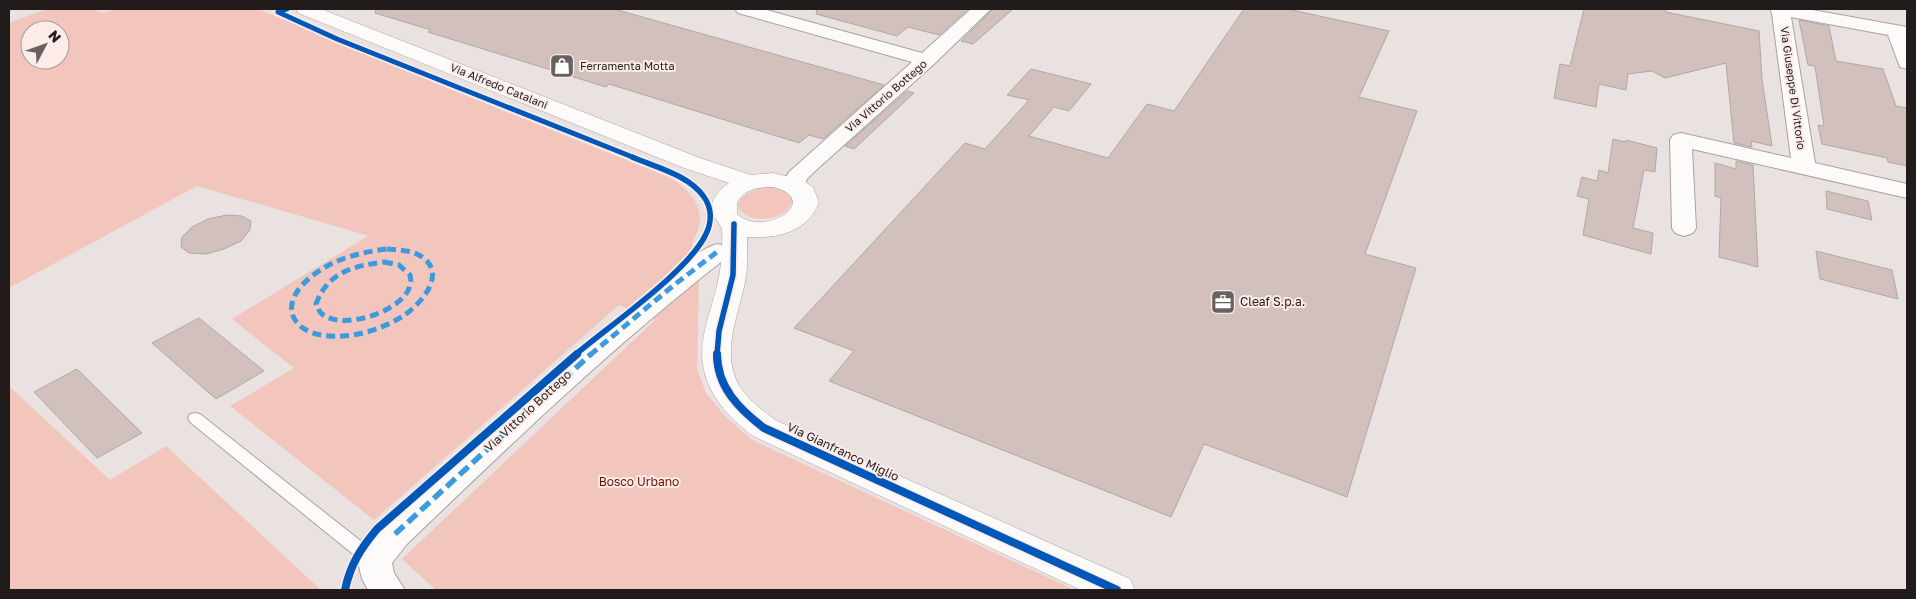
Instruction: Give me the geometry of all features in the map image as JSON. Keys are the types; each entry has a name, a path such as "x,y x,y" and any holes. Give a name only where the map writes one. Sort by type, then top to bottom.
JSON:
{"street":[{"name":"Via Alfredo Catalani","path":"306,9 692,163 750,182"},
{"path":"744,9 927,60"},
{"name":"Via Vittorio Bottego","path":"795,186 796,178 807,166 982,9"},
{"path":"1780,9 1869,17 1902,32 1907,63"},
{"name":"Via Giuseppe Di Vittorio","path":"1780,9 1804,168"},
{"name":"Via Giuseppe Di Vittorio","path":"1684,228 1681,140 1907,191"},
{"name":"Via Alfredo Catalani","path":"692,163 718,195 729,216"},
{"path":"773,180 795,186 805,195 807,202 805,210 790,224 768,230 748,229 729,216 725,200 731,193 750,182 773,180"},
{"name":"Via Gianfranco Miglio","path":"729,216 716,351 718,368 728,395 748,417 773,432 1117,590"},
{"name":"Via Gianfranco Miglio","path":"725,263 768,230"},
{"name":"Via Vittorio Bottego","path":"382,576 395,534 573,370 688,273 725,263"}],"lane":[{"path":"195,418 382,576"}],"green space":[{"name":"Bosco Urbano","path":"47,9 92,9 103,13 115,9 258,9 671,178 680,184 693,198 700,214 700,222 692,242 699,281 697,369 706,393 724,415 752,440 1075,590 436,590 402,559 655,320 619,305 374,520 230,406 294,368 232,319 368,236 393,243 197,186 9,288 9,23"},
{"path":"768,186 785,190 793,200 790,206 772,218 756,219 743,213 738,203 741,199 757,189"},
{"path":"9,386 110,480 166,446 321,590 9,590"}],"building":[{"path":"376,9 614,9 884,85 823,139 809,135 799,143 609,84 606,87 428,32 431,30 375,13"},
{"path":"817,9 968,9 939,35 908,27 897,36 816,14"},
{"path":"993,9 1013,9 973,44 961,41"},
{"path":"1244,9 1287,9 1389,31 1359,97 1417,111 1365,254 1416,268 1347,497 1204,444 1171,517 829,381 854,351 794,328 965,143 985,149 1029,100 1007,95 1031,69 1091,84 1069,111 1054,107 1029,136 1108,158 1147,104 1174,111"},
{"path":"1584,9 1666,9 1666,12 1759,31 1762,80 1772,146 1751,141 1752,147 1734,143 1726,63 1665,78 1652,71 1628,74 1626,90 1599,84 1596,107 1554,98 1560,64 1570,66"},
{"path":"1799,20 1829,26 1836,61 1883,69 1896,106 1907,108 1907,166 1888,162 1887,158 1822,144 1818,125 1824,126 1815,66 1808,65"},
{"path":"907,91 914,93 854,149 845,146"},
{"path":"1613,139 1626,142 1626,140 1657,148 1655,172 1644,170 1633,228 1653,233 1651,254 1583,235 1589,199 1577,196 1582,177 1597,181 1599,170 1608,173"},
{"path":"1736,161 1753,165 1758,267 1719,257 1721,198 1715,196 1715,163 1736,169"},
{"path":"1826,191 1868,201 1872,220 1827,209"},
{"path":"227,215 242,216 251,221 250,230 241,241 224,249 206,254 189,253 181,247 182,237 192,227 208,219"},
{"path":"1816,251 1892,270 1898,299 1820,279"},
{"path":"199,318 264,371 216,399 152,343"},
{"path":"77,369 142,433 97,458 34,392"}],"marked path":[{"path":"387,249 417,254 426,260 431,267 433,274 428,291 410,311 395,321 378,328 343,336 316,334 296,323 291,314 291,304 295,293 306,281 324,268 344,258 365,252 387,249"},
{"path":"395,534 592,353 717,252"},
{"path":"384,262 399,265 409,272 411,283 406,293 398,302 386,310 358,319 332,319 321,313 316,304 320,293 333,278 352,268 384,262"}],"cycle path":[{"path":"287,9 278,12 337,39 671,173 700,192 708,204 710,213 709,227 704,238 694,252 675,271 484,433 377,529 355,557 349,571 345,590"},
{"path":"734,224 733,275 719,331 717,362 725,387 741,409 764,428 1117,590"}],"place":[{"name":"Ferramenta Motta","path":"562,66"},
{"name":"Cleaf S.p.a.","path":"1223,302"}]}
